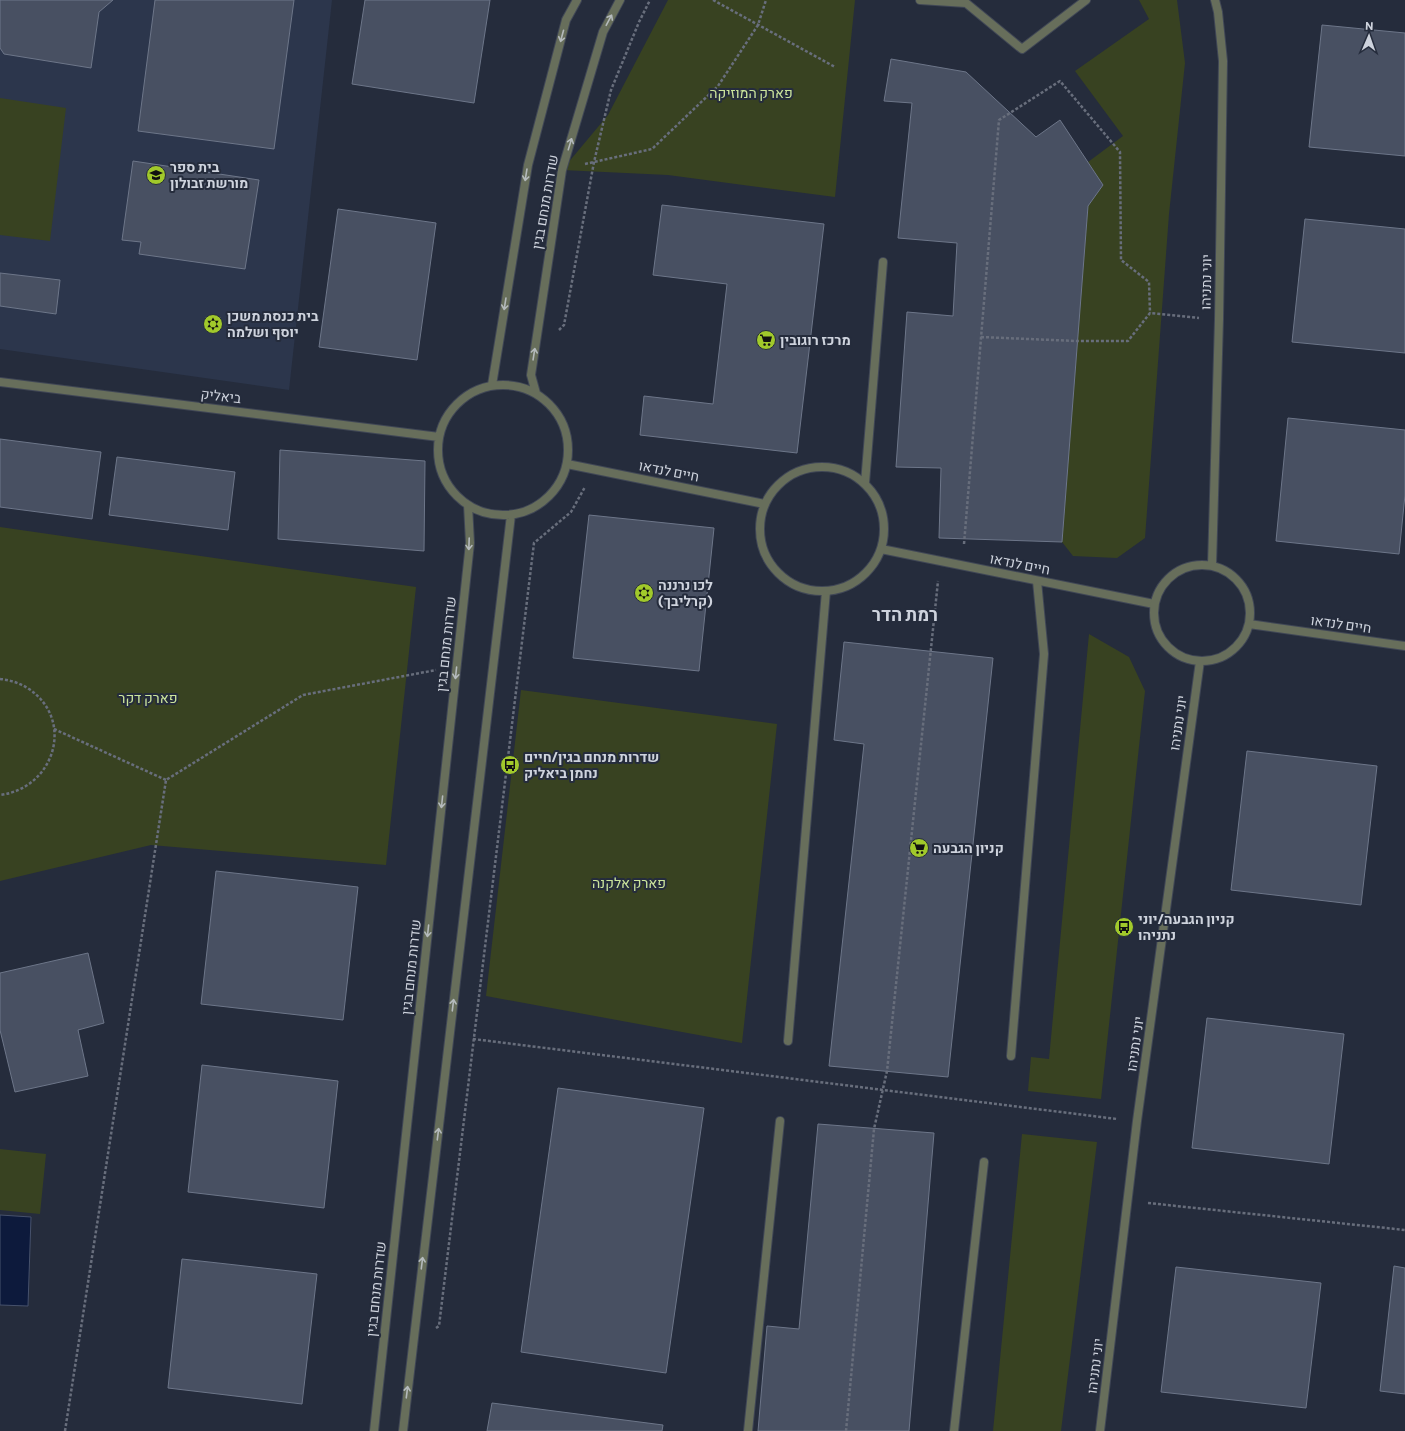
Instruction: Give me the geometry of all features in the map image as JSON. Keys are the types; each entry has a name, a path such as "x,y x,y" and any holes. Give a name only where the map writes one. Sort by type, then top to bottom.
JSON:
{"street":[{"name":"שדרות מנחם בגין","path":"492,385 528,165 566,20 577,0"},
{"name":"שדרות מנחם בגין","path":"536,393 531,375 562,170 603,32 620,0"},
{"path":"920,0 966,2 1022,49 1086,0"},
{"name":"יוני נתניהו","path":"1212,566 1219,320 1223,61 1218,12 1215,0"},
{"path":"865,483 883,262"},
{"name":"ביאליק","path":"0,382 439,437"},
{"path":"492,385 514,385 536,393 552,406 564,423 569,444 568,464 560,483 547,498 531,510 511,515 488,513 468,505 453,492 443,475 438,456 439,437 446,418 458,403 473,391 492,385"},
{"name":"חיים לנדאו","path":"568,464 765,504"},
{"path":"830,467 848,472 865,483 876,497 883,514 885,531 881,549 873,565 860,578 844,587 826,591 805,589 786,580 771,565 762,546 760,531 760,524 765,504 775,488 791,475 809,468 830,467"},
{"name":"שדרות מנחם בגין","path":"374,1431 470,543 468,505"},
{"path":"403,1431 511,515"},
{"name":"חיים לנדאו","path":"881,549 1154,604"},
{"path":"1195,565 1212,566 1221,568 1235,578 1245,591 1250,607 1249,624 1243,639 1231,651 1216,659 1200,662 1185,658 1170,650 1160,637 1154,621 1154,604 1156,595 1166,580 1179,570 1195,565"},
{"path":"1011,1056 1044,654 1036,581"},
{"path":"788,1041 826,591"},
{"name":"חיים לנדאו","path":"1249,624 1405,646"},
{"name":"יוני נתניהו","path":"1100,1431 1137,1121 1200,662"},
{"path":"748,1431 780,1121"},
{"path":"954,1431 984,1162"}],"path":[{"path":"534,352 564,325 594,162 611,90 638,22 650,0"},
{"path":"713,0 835,67"},
{"path":"562,170 652,149 718,86 758,25 766,0"},
{"path":"962,566 999,120 1060,81 1120,152 1121,260 1149,282 1150,313 1128,341 1076,341 982,337"},
{"path":"1150,313 1219,320"},
{"path":"413,1345 439,1326 534,543 571,512 594,470"},
{"path":"846,1431 874,1129 887,1072 941,561"},
{"path":"65,1431 166,780 303,696 457,666"},
{"path":"0,679 6,679 23,685 38,695 49,710 54,729 54,747 47,765 36,780 19,790 0,795"},
{"path":"54,729 166,780"},
{"path":"450,1036 1137,1121"},
{"path":"1128,1201 1405,1230"}],"shaded area":[{"name":"בית ספר מורשת זבולון","path":"0,0 332,0 289,390 0,349"},
{"path":"0,1215 31,1217 28,1306 0,1305"}],"green space":[{"name":"פארק המוזיקה","path":"668,0 855,0 835,197 668,175 562,170 608,115"},
{"path":"1139,0 1177,0 1185,63 1169,214 1145,538 1117,558 1073,556 1062,542 1088,206 1103,185 1088,162 1123,136 1075,71 1149,19"},
{"path":"0,98 66,108 50,241 0,235"},
{"name":"פארק דקר","path":"0,527 416,587 386,865 151,845 0,881"},
{"path":"1089,634 1129,657 1145,691 1101,1099 1028,1091 1031,1057 1049,1059"},
{"name":"פארק אלקנה","path":"521,690 777,724 742,1043 486,996"},
{"path":"1022,1134 1097,1142 1061,1431 993,1431"},
{"path":"0,1149 46,1154 40,1214 0,1210"}],"building":[{"path":"0,0 113,0 99,12 91,68 4,54 0,48"},
{"path":"155,0 294,0 274,149 138,131"},
{"path":"365,0 490,0 474,103 352,84"},
{"path":"1322,25 1405,33 1405,156 1309,147"},
{"path":"891,59 966,72 1036,137 1060,120 1103,185 1088,206 1062,542 939,538 941,468 896,467 907,312 953,316 957,243 898,238 912,103 884,101"},
{"path":"133,161 259,180 245,269 139,254 141,242 122,240"},
{"name":"מרכז רוגובין","path":"662,205 824,224 797,453 640,435 644,396 713,404 727,284 653,275"},
{"path":"338,209 436,223 417,360 319,347"},
{"path":"1305,219 1405,229 1405,353 1292,342"},
{"path":"0,273 60,280 56,314 0,306"},
{"path":"1288,418 1405,430 1405,495 1399,554 1276,541"},
{"path":"0,439 101,452 92,519 0,507"},
{"path":"280,450 425,461 424,551 278,539"},
{"path":"117,457 235,472 228,530 109,515"},
{"name":"לכו נרננה (קרליבך)","path":"589,515 714,528 699,671 573,658"},
{"path":"844,642 993,658 948,1077 829,1066 864,744 834,740"},
{"path":"1247,751 1377,766 1361,905 1231,890"},
{"path":"216,871 358,887 343,1020 201,1004"},
{"path":"88,953 104,1023 78,1030 88,1076 15,1092 0,1030 0,973"},
{"path":"1207,1018 1344,1034 1329,1164 1192,1148"},
{"path":"202,1065 338,1081 324,1208 188,1192"},
{"path":"558,1088 704,1108 666,1373 521,1352"},
{"path":"818,1124 934,1133 909,1431 758,1431 767,1326 799,1329"},
{"path":"182,1259 317,1274 302,1404 168,1388"},
{"path":"1394,1266 1405,1268 1405,1394 1380,1391"},
{"path":"1176,1267 1321,1283 1306,1408 1161,1392"},
{"path":"492,1403 663,1425 662,1431 487,1431"}],"place":[{"name":"בית ספר מורשת זבולון","path":"156,175"},
{"name":"בית כנסת משכן יוסף ושלמה","path":"213,324"},
{"name":"מרכז רוגובין","path":"766,340"},
{"name":"לכו נרננה (קרליבך)","path":"644,593"},
{"name":"שדרות מנחם בגין/חיים נחמן ביאליק","path":"510,765"},
{"name":"קניון הגבעה","path":"919,848"},
{"name":"קניון הגבעה/יוני נתניהו","path":"1124,927"}],"district":[{"name":"רמת הדר","path":"905,615"}]}
